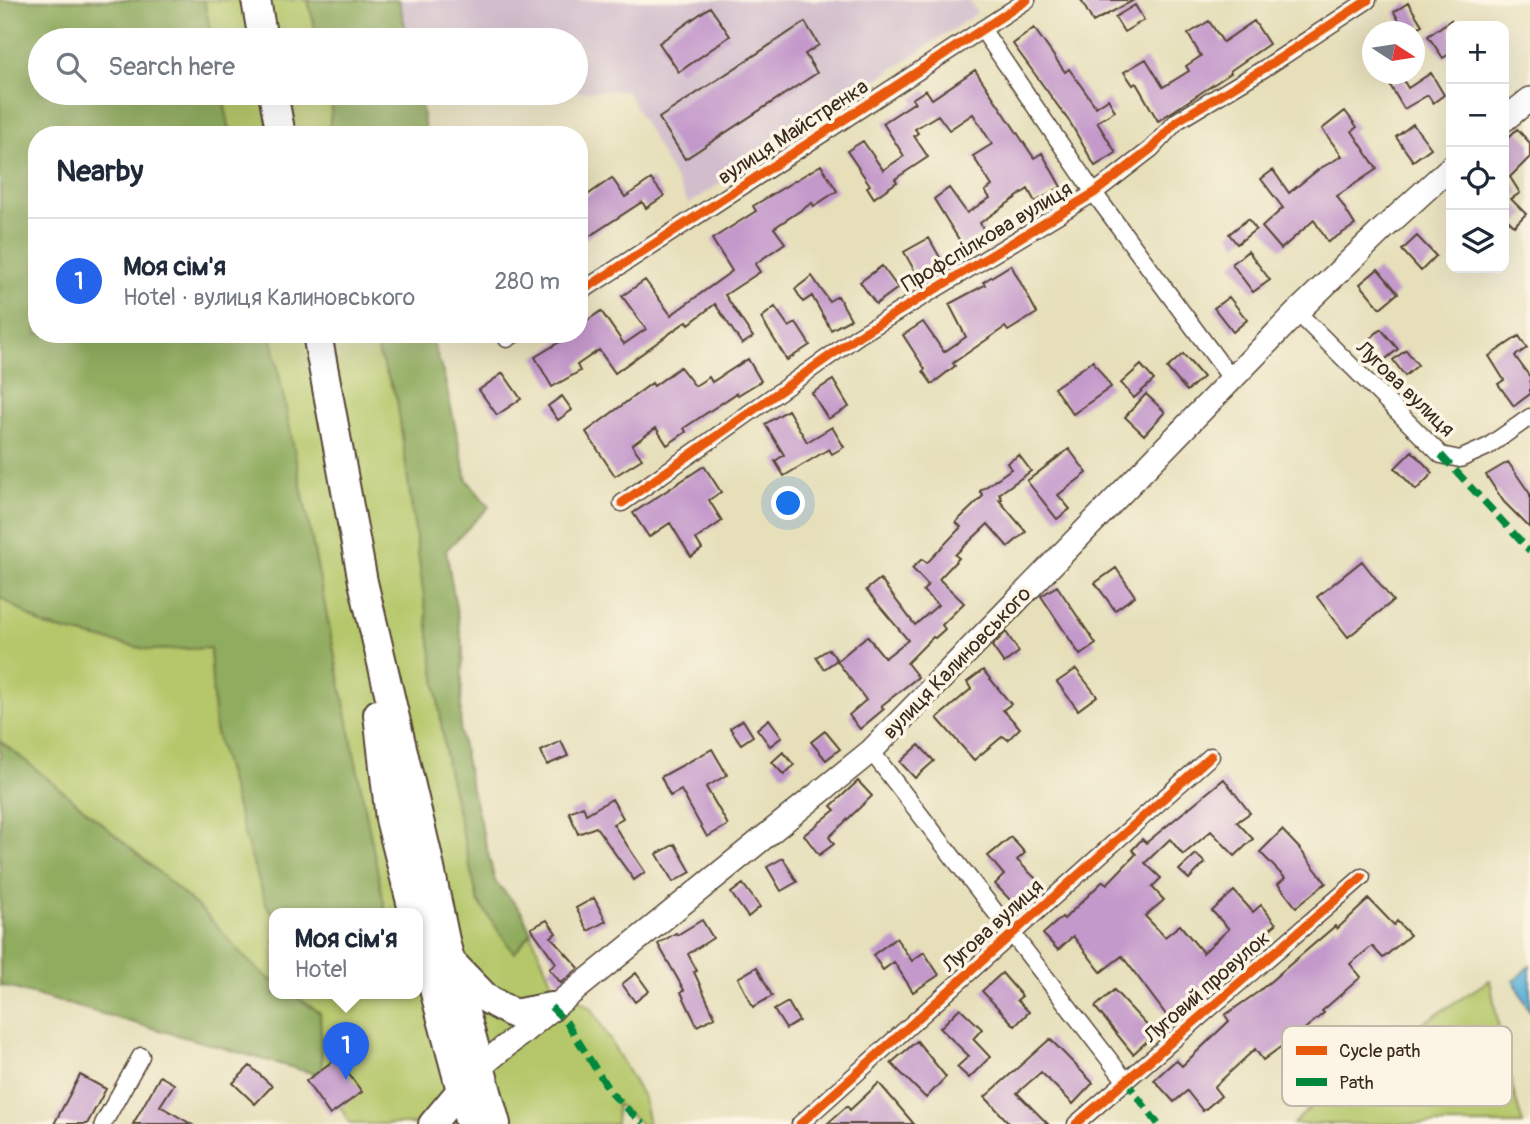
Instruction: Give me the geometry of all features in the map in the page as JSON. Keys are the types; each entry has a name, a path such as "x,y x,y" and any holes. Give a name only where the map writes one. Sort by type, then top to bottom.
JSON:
{"highway":[{"path":"256,0 261,28"},
{"path":"275,105 279,126"},
{"path":"319,343 363,582 450,961 496,1124"},
{"path":"363,582 390,819 412,908"},
{"path":"423,948 470,1124"},
{"path":"450,961 487,999 514,1014 551,1007"}],"main road":[{"path":"1509,116 1530,99"},
{"name":"вулиця Калиновського","path":"432,1124 480,1067 870,751 1233,381 1297,312 1446,172"}],"street":[{"name":"вулиця Майстренка","path":"588,287 1027,0"},
{"name":"Профспілкова вулиця","path":"622,503 858,336 1094,193 1151,149 1177,121 1265,68 1368,0"},
{"path":"982,29 1094,193 1233,381"},
{"name":"Лугова вулиця","path":"1297,312 1441,456 1460,459 1487,447 1530,417"},
{"path":"870,751 1125,1080"},
{"name":"Лугова вулиця","path":"800,1124 1211,756"},
{"name":"Луговий провулок","path":"1076,1124 1362,877"},
{"path":"103,1124 141,1056"}],"shaded area":[{"path":"399,0 969,0 977,13 689,204 626,90 588,92 588,28 405,28"}],"green space":[{"path":"0,0 204,0 210,28 28,28 28,105 225,105 229,126 28,126 28,343 273,343 385,908 269,909 267,906 215,729 210,648 150,650 45,626 0,597"},
{"path":"204,0 308,0 315,28 210,28"},
{"path":"308,0 399,0 405,28 315,28"},
{"path":"225,105 332,105 329,126 229,126"},
{"path":"421,105 424,126 329,126 332,106"},
{"path":"273,343 377,343 379,355 397,399 447,765 478,901 514,952 531,933 552,983 592,1009 643,1097 649,1124 641,1124 617,1104 616,1124 350,1124 322,1076 320,1013 299,999 423,999 423,908 385,908"},
{"path":"377,343 433,343 444,376 467,480 489,507 446,550 463,648 460,732 469,778 495,881 522,912 531,933 514,953 478,901 447,765 397,399 379,355"},
{"path":"0,597 45,626 150,650 210,648 215,729 269,909 269,979 258,972 51,781 0,741"},
{"path":"0,741 100,822 208,916 253,966 269,978 269,999 299,999 320,1013 322,1076 0,985"},
{"path":"1490,980 1499,1026 1418,1026"},
{"path":"1512,1086 1523,1124 1293,1124 1312,1106 1512,1106"}],"water":[{"path":"1530,965 1530,1012 1514,981"}],"building":[{"path":"1081,0 1134,0 1093,22"},
{"path":"1408,3 1419,21 1399,21 1394,12"},
{"path":"1135,5 1144,20 1124,32 1115,17"},
{"path":"710,7 730,36 679,72 659,43"},
{"path":"1209,21 1223,42 1254,21 1269,44 1230,71 1231,73 1158,121 1136,83 1133,85 1124,72 1146,59 1163,87 1189,71 1186,66 1201,56 1188,34"},
{"path":"805,22 819,45 805,54 817,73 685,159 659,118"},
{"path":"1446,23 1446,56 1443,58 1428,36"},
{"path":"1034,28 1065,72 1069,69 1096,107 1108,99 1115,111 1097,122 1116,153 1095,166 1071,124 1013,44"},
{"path":"975,70 1034,158 1042,153 1061,187 1035,202 1028,189 980,223 985,232 963,246 934,199 949,188 967,213 990,198 985,191 992,186 973,156 992,144 973,114 949,130 938,115 915,129 918,133 914,136 928,157 895,179 897,182 874,198 867,187 870,185 847,151 863,141 883,170 904,156 883,123 915,102 912,99 926,90 932,99"},
{"path":"1431,73 1444,95 1433,103 1428,95 1404,109 1390,85 1406,84 1408,88 1414,84 1425,84 1425,77"},
{"path":"1345,111 1357,127 1352,131 1377,169 1337,196 1355,225 1328,242 1314,220 1281,249 1262,227 1283,208 1261,179 1273,170 1289,193 1319,169 1342,156 1322,129"},
{"path":"1413,124 1431,148 1413,161 1396,137"},
{"path":"1517,129 1530,143 1530,157 1510,177 1520,193 1511,199 1526,214 1514,226 1509,221 1509,137"},
{"path":"821,165 837,191 814,206 812,203 774,228 785,243 755,264 760,272 725,295 753,337 742,344 715,304 615,373 599,350 577,365 580,371 552,387 535,357 558,343 588,343 588,320 601,311 624,344 646,329 622,296 645,280 671,315 732,271 712,239 756,211 753,206"},
{"path":"612,178 625,197 651,179 664,196 646,208 642,202 588,237 588,195"},
{"path":"1248,219 1256,229 1237,244 1229,234"},
{"path":"1417,236 1436,256 1421,271 1402,250"},
{"path":"929,238 942,261 917,275 904,252"},
{"path":"1248,251 1270,280 1253,292 1232,264"},
{"path":"1011,265 1037,313 1008,331 1005,327 953,363 955,366 932,384 903,335 923,322 944,352 966,337 949,304 985,285 983,282"},
{"path":"882,266 898,288 876,304 860,282"},
{"path":"1378,269 1398,293 1380,308 1360,284"},
{"path":"812,276 829,301 838,296 851,319 831,330 812,296 803,302 795,289"},
{"path":"1229,297 1247,320 1233,332 1214,308"},
{"path":"775,307 789,327 796,323 810,345 787,360 761,318"},
{"path":"1381,329 1398,349 1382,362 1366,342"},
{"path":"1519,336 1527,348 1515,356 1530,377 1530,394 1514,406 1498,384 1504,380 1489,356"},
{"path":"1406,350 1418,365 1405,376 1393,360"},
{"path":"1183,354 1203,377 1187,391 1167,368"},
{"path":"748,359 761,381 738,395 737,393 684,428 686,432 667,445 656,428 632,445 642,459 615,476 586,432 652,383 654,386 680,367 695,386 709,377 712,382"},
{"path":"1093,361 1111,387 1073,414 1054,388"},
{"path":"1141,365 1154,380 1134,398 1121,383"},
{"path":"503,373 521,399 497,415 479,390"},
{"path":"833,380 849,407 828,419 812,393"},
{"path":"1146,394 1165,412 1144,435 1125,417"},
{"path":"562,396 572,410 558,420 548,406"},
{"path":"788,410 807,442 832,427 844,447 832,454 829,449 784,476 775,461 784,455 765,424"},
{"path":"1069,449 1087,473 1058,495 1070,509 1057,519 1027,481"},
{"path":"1412,451 1433,473 1416,490 1395,468"},
{"path":"1019,455 1031,471 999,494 1002,499 999,500 1026,532 1008,547 988,524 955,555 959,558 939,579 964,603 942,625 945,629 907,663 918,677 881,706 884,709 860,729 849,715 866,700 837,661 867,636 885,658 908,640 866,590 880,579 915,625 938,605 923,591 928,585 912,568 922,559 927,563 961,527 956,522 983,496 980,491 1011,469 1007,463"},
{"path":"1508,462 1530,494 1530,528 1504,502 1486,475"},
{"path":"704,466 721,492 709,500 722,521 696,539 702,549 691,557 670,523 649,537 633,513"},
{"path":"1362,561 1393,601 1348,637 1317,597"},
{"path":"1116,568 1135,596 1115,610 1095,583"},
{"path":"1057,586 1096,644 1080,655 1041,596"},
{"path":"1006,632 1019,652 1004,663 992,646"},
{"path":"829,649 837,660 824,669 816,657"},
{"path":"1076,669 1097,696 1078,710 1057,682"},
{"path":"983,670 1011,704 1003,710 1020,728 1008,740 1003,736 974,760 937,718 971,689 967,682"},
{"path":"769,719 782,737 770,746 757,729"},
{"path":"743,720 753,736 741,744 730,728"},
{"path":"825,731 840,749 826,760 811,742"},
{"path":"561,741 568,756 547,765 541,751"},
{"path":"919,745 934,761 915,778 900,762"},
{"path":"712,749 727,775 706,787 728,825 707,837 681,790 670,796 661,777"},
{"path":"783,752 794,765 784,775 772,762"},
{"path":"1224,779 1250,813 1237,822 1253,839 1235,856 1211,831 1183,855 1170,839 1145,863 1161,878 1152,887 1164,900 1145,916 1165,937 1180,925 1203,953 1229,929 1212,911 1234,891 1253,912 1261,905 1276,924 1170,1020 1122,956 1101,972 1073,936 1058,950 1043,934 1062,917 1064,919 1103,881 1107,884 1136,854 1132,850 1142,839 1146,843"},
{"path":"858,781 872,796 829,837 834,844 819,855 804,835 835,810 831,806"},
{"path":"612,799 623,818 613,824 645,872 634,880 596,827 578,834 569,812 583,806 586,814"},
{"path":"1282,830 1326,883 1296,907 1278,884 1285,878 1260,852"},
{"path":"1011,837 1025,853 1017,860 1037,880 1014,904 995,884 1004,875 988,856"},
{"path":"675,844 691,872 673,882 657,854"},
{"path":"1196,854 1205,863 1189,879 1179,870"},
{"path":"783,858 797,882 781,891 767,867"},
{"path":"743,884 760,907 748,917 731,893"},
{"path":"594,898 606,921 588,931 576,908"},
{"path":"1369,899 1394,925 1397,921 1410,935 1383,958 1372,946 1350,964 1361,977 1308,1026 1282,1026 1282,1046 1263,1060 1255,1049 1214,1087 1221,1096 1203,1111 1187,1091 1174,1102 1154,1080 1176,1060 1182,1066 1229,1021 1225,1015 1258,992 1335,926 1337,929"},
{"path":"547,920 556,933 551,937 579,968 561,983 549,969 556,963 531,928"},
{"path":"702,920 713,938 688,954 715,1017 697,1026 681,992 684,990 658,944"},
{"path":"896,938 912,961 924,952 939,975 913,992 894,962 883,970 873,955"},
{"path":"757,967 772,996 753,1007 738,978"},
{"path":"636,973 649,991 635,1002 622,984"},
{"path":"1002,973 1022,996 1017,1000 1029,1012 1015,1026 982,991"},
{"path":"1114,990 1155,1034 1133,1054 1095,1007"},
{"path":"788,1002 799,1021 786,1029 774,1010"},
{"path":"960,1008 982,1029 973,1039 990,1057 969,1078 957,1067 969,1056 940,1028"},
{"path":"1050,1039 1093,1083 1073,1104 1041,1072 1017,1093 1048,1124 1010,1124 985,1097"},
{"path":"917,1041 946,1077 926,1098 891,1063"},
{"path":"337,1058 362,1092 330,1115 306,1081"},
{"path":"250,1066 272,1086 255,1104 233,1083"},
{"path":"80,1075 106,1089 87,1124 54,1124"},
{"path":"160,1076 174,1084 160,1106 191,1124 133,1124"},
{"path":"879,1083 914,1124 827,1124 847,1106 850,1110"}],"marked path":[{"path":"1441,455 1530,551"},
{"path":"551,1007 567,1023 611,1093 643,1124"},
{"path":"1125,1080 1158,1124"}],"cycle path":[{"path":"588,287 1027,0"},
{"path":"622,503 858,336 1094,193 1151,149 1177,121 1265,68 1368,0"},
{"path":"800,1124 1211,756"},
{"path":"1076,1124 1362,877"}],"place":[{"name":"Моя сім'я","path":"346,1080"}]}
